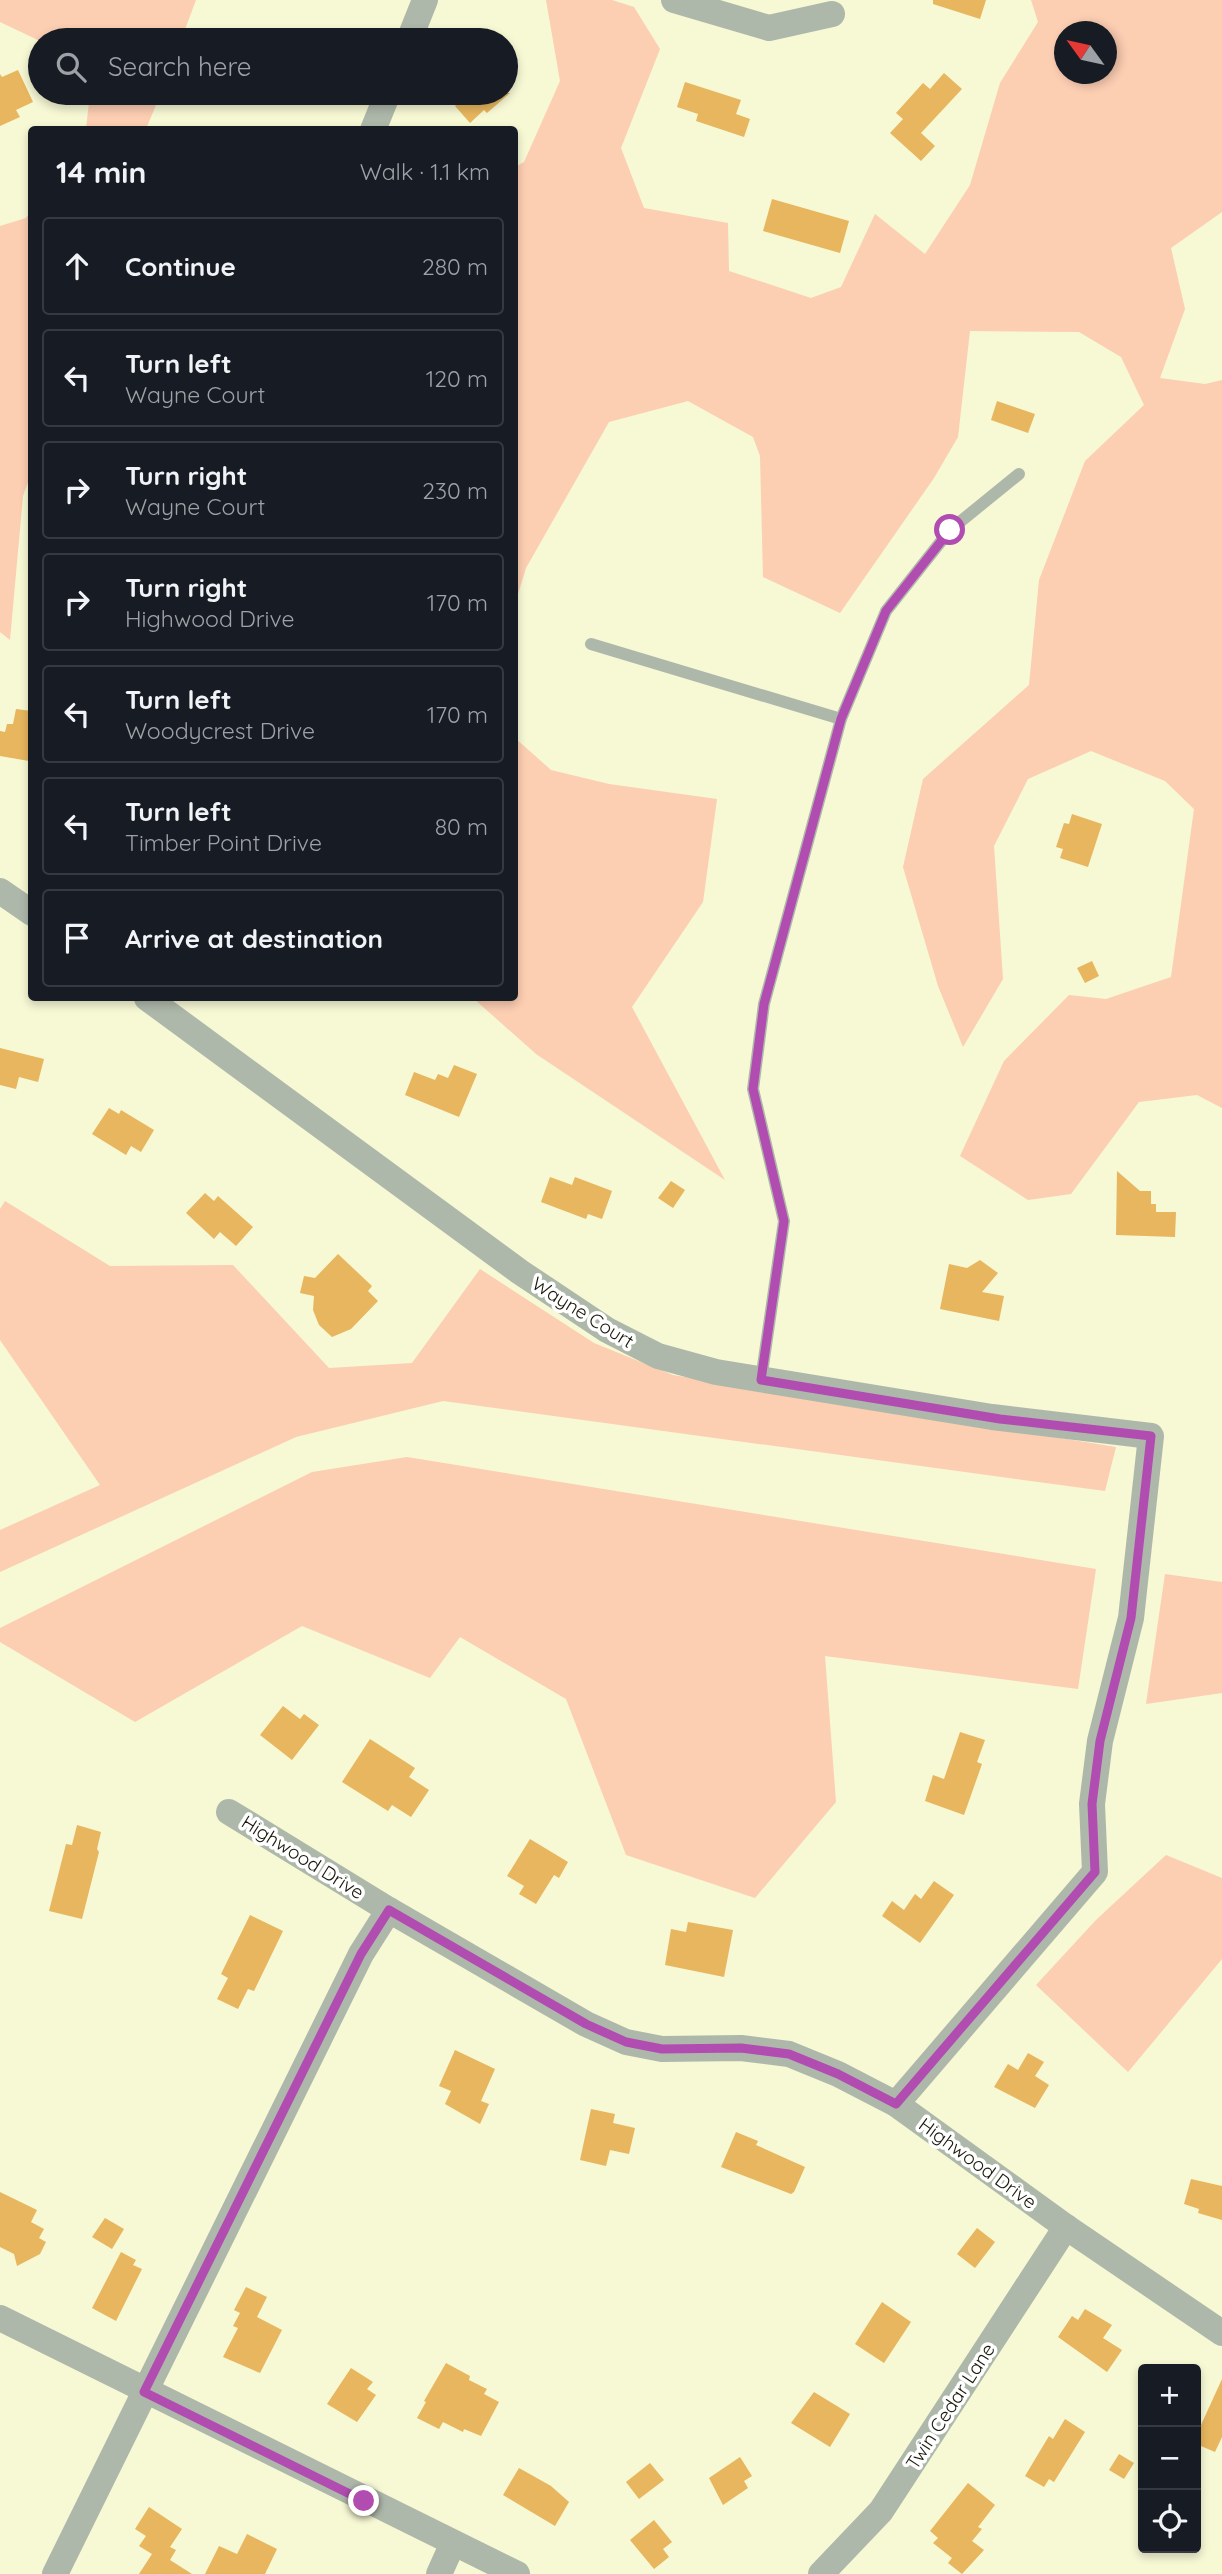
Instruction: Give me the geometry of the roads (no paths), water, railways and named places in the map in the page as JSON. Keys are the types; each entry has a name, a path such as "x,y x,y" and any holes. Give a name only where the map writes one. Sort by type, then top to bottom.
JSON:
{"street":[{"path":"414,28 425,0"},
{"path":"674,0 769,28 832,14"},
{"path":"375,126 383,105"},
{"path":"0,891 28,911"},
{"name":"Wayne Court","path":"150,1001 520,1272 607,1330 658,1356 716,1372 1000,1419 1151,1436 1131,1618 1100,1741 1092,1804 1095,1872 896,2104"},
{"name":"Highwood Drive","path":"229,1812 389,1910 586,2024 626,2042 662,2049 741,2048 789,2054 838,2074 896,2104 1066,2227 1222,2333"},
{"path":"55,2574 361,1954 389,1910"},
{"name":"Twin Cedar Lane","path":"821,2574 881,2511 1066,2227"},
{"path":"0,2318 144,2392 517,2574"},
{"path":"439,2574 453,2543"}],"lane":[{"path":"761,1380 784,1221 753,1089 764,1004 841,719 886,611 950,530 1019,474"},
{"path":"592,644 841,719"}]}
